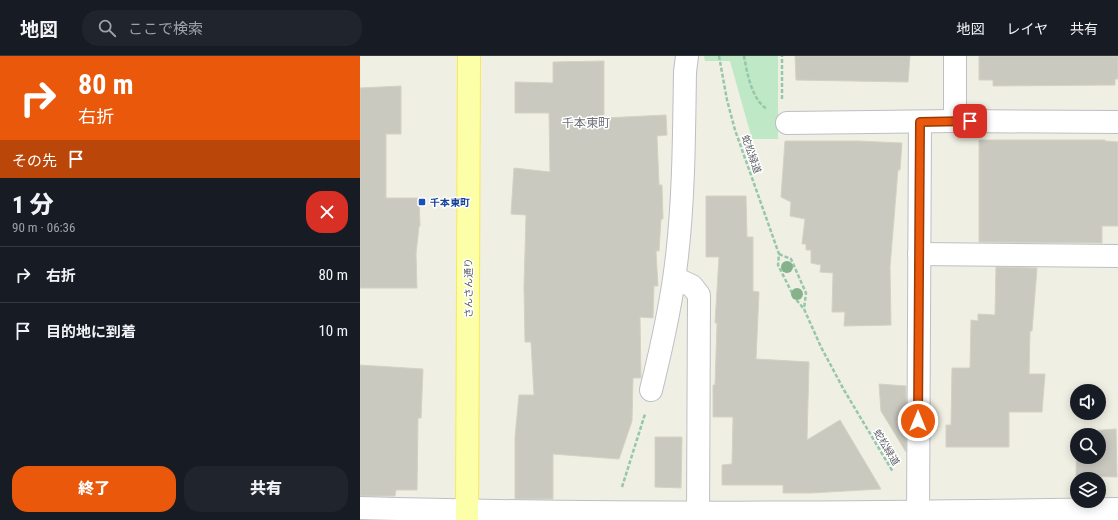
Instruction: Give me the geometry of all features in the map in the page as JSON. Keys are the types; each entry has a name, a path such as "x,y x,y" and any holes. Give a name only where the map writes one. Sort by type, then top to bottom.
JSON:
{"main road":[{"name":"さんさん通り","path":"467,515 469,56"}],"street":[{"path":"651,390 662,349 678,256 685,72 687,56"},
{"path":"955,56 955,121"},
{"path":"787,123 955,121 1118,122"},
{"path":"918,516 920,122"},
{"path":"919,254 1118,256"},
{"path":"674,278 692,286 699,295 698,516"},
{"path":"360,508 467,515 698,516 918,516 1118,509"}],"path":[{"name":"蛇松緑道","path":"719,56 727,100 735,130 779,254 778,265 794,297 804,309 821,347 844,390 894,474"},
{"path":"744,56 746,69 756,100 787,123"},
{"path":"782,56 782,104 787,123"},
{"name":"蛇松緑道","path":"779,254 791,259 806,293 804,309"},
{"path":"620,491 651,390"}],"green space":[{"path":"704,56 778,56 778,139 752,139 730,61 705,61"}],"building":[{"path":"795,56 910,56 908,82 796,80"},
{"path":"979,56 1118,56 1118,79 1115,79 1115,85 993,86 993,80 979,80"},
{"path":"604,61 604,118 666,115 667,135 657,136 659,185 662,185 663,219 661,219 659,251 656,251 658,286 654,286 653,318 640,317 641,378 633,378 632,421 619,459 553,454 553,499 515,499 515,437 519,395 534,395 531,342 525,342 524,287 526,215 511,214 514,168 550,172 549,113 515,113 515,82 553,83 553,62"},
{"path":"401,86 401,134 386,134 386,198 419,198 420,226 416,254 417,288 360,288 360,88"},
{"path":"979,140 1105,140 1118,142 1118,226 1102,226 1102,243 979,242"},
{"path":"785,141 858,141 902,143 900,170 898,170 890,267 891,325 844,326 845,312 832,312 833,273 820,272 821,265 811,263 811,250 806,250 806,244 802,244 805,219 790,216 791,202 781,197"},
{"path":"706,196 746,196 747,237 753,237 753,291 759,292 756,359 809,362 807,440 840,420 881,489 783,493 783,485 722,485 722,465 732,464 733,417 713,417 713,385 715,385 717,323 715,323 719,257 706,257"},
{"path":"996,267 1037,268 1032,331 1030,331 1029,374 1045,374 1042,412 1009,412 1009,447 946,447 946,425 951,425 952,368 970,368 971,320 978,321 978,314 995,315"},
{"path":"360,365 423,369 421,418 418,418 417,490 396,490 395,496 360,496"},
{"path":"879,384 906,386 906,452 881,411"},
{"path":"1116,429 1117,477 1106,477 1106,472 1076,472 1076,464 1106,464 1106,430"},
{"path":"655,437 682,437 681,488 655,487"}],"place":[{"name":"千本東町","path":"422,202"}],"district":[{"name":"千本東町","path":"586,123"}],"route":[{"path":"918,421 920,122 970,121"}]}
